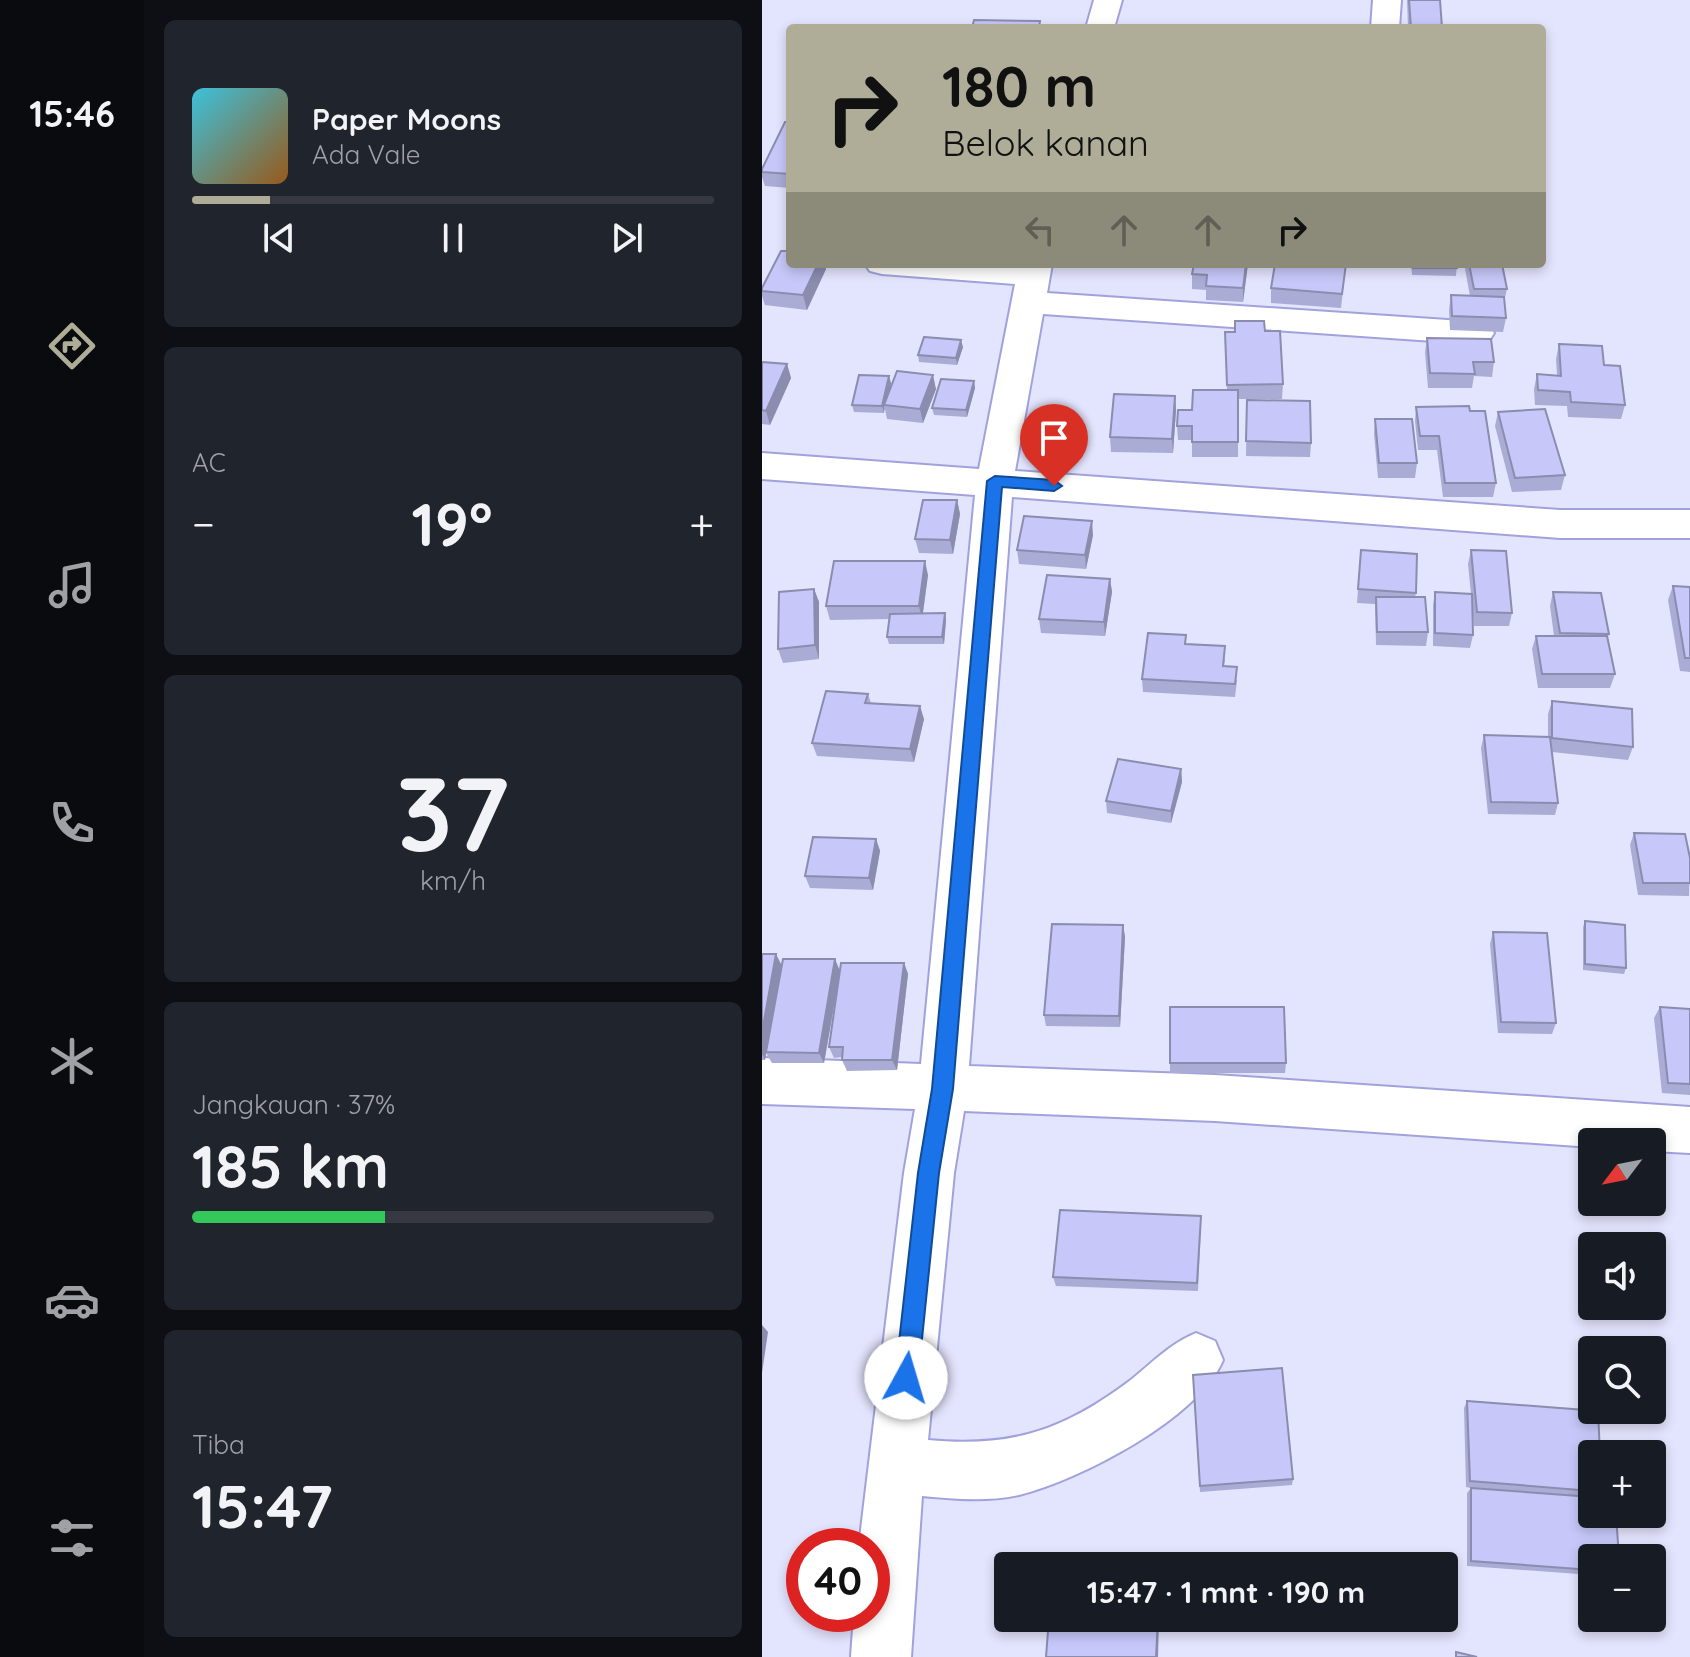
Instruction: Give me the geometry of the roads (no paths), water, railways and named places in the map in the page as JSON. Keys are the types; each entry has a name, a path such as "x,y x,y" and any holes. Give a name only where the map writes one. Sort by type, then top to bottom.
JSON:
{"street":[{"path":"1101,24 1108,0"},
{"path":"1385,24 1387,0"},
{"path":"919,268 1477,333"},
{"path":"881,1657 886,1566 929,1173 943,1089 995,481 1031,280"},
{"path":"762,466 1546,523 1690,524"},
{"path":"762,1081 1215,1098 1690,1130"},
{"path":"897,1466 988,1471 1034,1465 1065,1451 1152,1401 1196,1360"}]}
